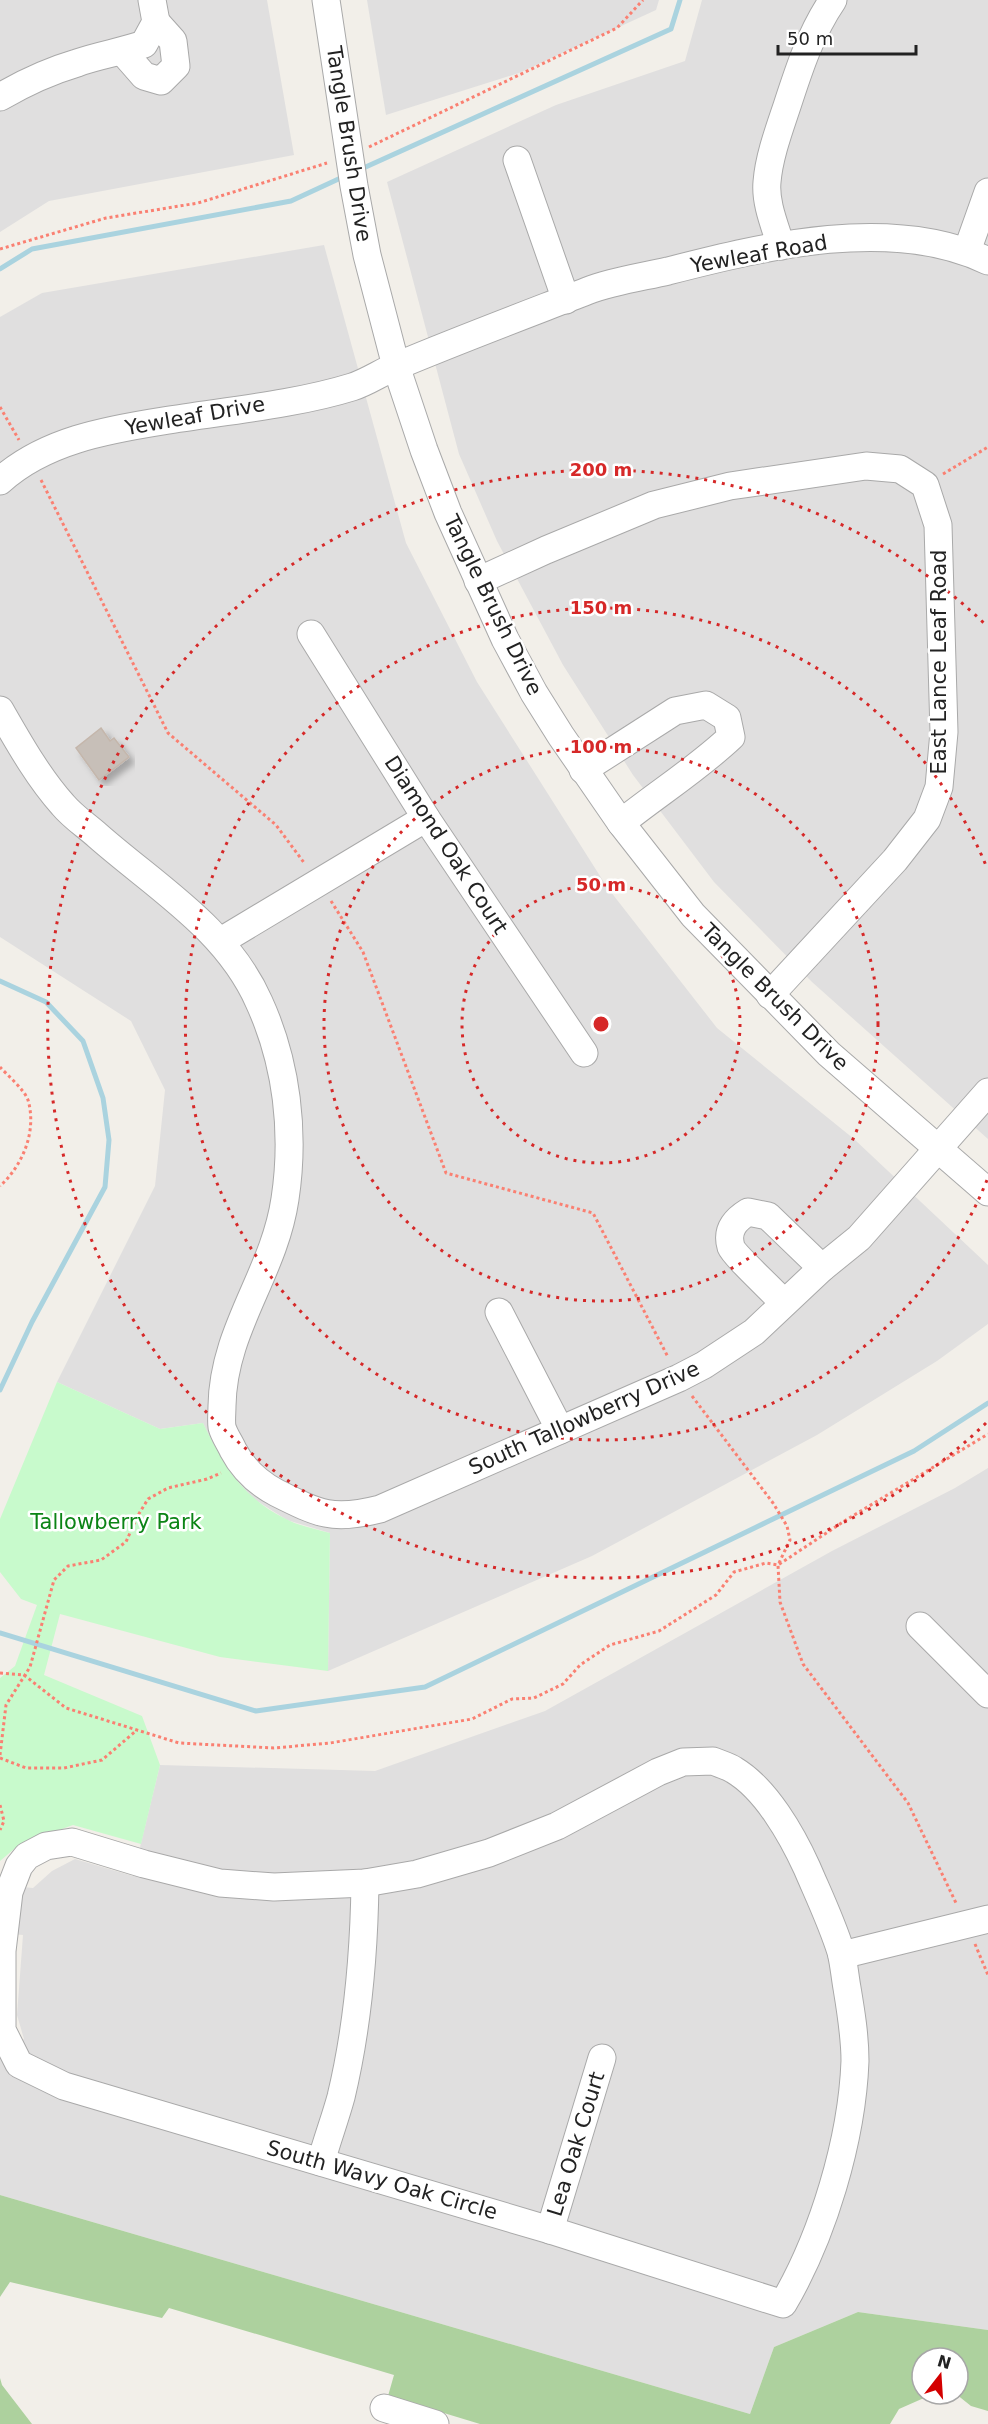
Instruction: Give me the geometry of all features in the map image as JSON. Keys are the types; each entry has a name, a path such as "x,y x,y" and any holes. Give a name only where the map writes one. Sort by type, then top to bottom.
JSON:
{"street":[{"name":"Tangle Brush Drive","path":"326,0 352,176 367,255 396,366 428,460 478,581 529,684 583,770 693,915 829,1054 988,1192"},
{"path":"781,246 771,215 766,184 797,77 818,22 833,0"},
{"path":"0,97 43,75 78,62 123,52 144,44 154,11"},
{"path":"123,52 144,76 161,81 176,66 173,41 154,11"},
{"path":"517,160 567,300"},
{"path":"977,256 988,192"},
{"name":"Yewleaf Road","path":"396,366 591,290 734,254 817,242 894,238 977,256"},
{"name":"Yewleaf Drive","path":"0,481 30,458 86,436 126,427 309,397 354,386 396,366"},
{"path":"478,581 654,505 730,486 866,466 900,469 925,485"},
{"name":"East Lance Leaf Road","path":"770,995 895,860 927,819 939,787 944,732 938,525 925,485"},
{"name":"Diamond Oak Court","path":"311,634 426,818 584,1053"},
{"path":"583,770 675,711 706,705 727,718 731,737 707,759 681,776 621,823"},
{"name":"South Tallowberry Drive","path":"0,710 38,772 64,806 221,941 237,961 260,1003 277,1053 286,1090 289,1158 285,1200 276,1241 237,1331 226,1365 222,1427 242,1464 265,1487 315,1512 336,1516 380,1509 704,1365 754,1332 822,1268 859,1238 988,1092"},
{"path":"221,941 426,818"},
{"path":"784,1303 731,1248 730,1230 736,1219 748,1212 768,1216 822,1268"},
{"path":"499,1312 560,1430"},
{"path":"920,1626 988,1694"},
{"path":"1,1951 9,1892 19,1866 27,1856 46,1846 72,1842 155,1867 220,1883 274,1887 365,1883 417,1874 489,1853 557,1826 658,1772 683,1762 713,1761 734,1769 757,1789 780,1819 801,1856 825,1907 842,1954 977,1922"},
{"path":"321,2162 340,2099 358,2006 364,1943 365,1883"},
{"name":"South Wavy Oak Circle","path":"1,1951 2,2030 19,2064 64,2086 550,2230 783,2304 797,2279 831,2192 850,2114 855,2060 854,2031 842,1954"},
{"name":"Lea Oak Court","path":"550,2230 602,2058"},
{"path":"384,2408 435,2424"}],"path":[{"path":"0,407 30,458 168,733 276,825 319,882 363,952 446,1173 593,1213 679,1378 774,1503 787,1526 790,1540 778,1565 780,1602 803,1664 908,1803 977,1922 988,1975"},
{"path":"925,485 988,447"},
{"path":"0,1067 27,1098 32,1129 20,1161 0,1186"},
{"path":"0,1673 24,1675 66,1708 179,1743 274,1748 342,1742 472,1719 512,1699 534,1698 563,1684 580,1665 610,1645 659,1631 716,1595 735,1572 766,1563 778,1565 846,1520 988,1434"},
{"path":"137,1730 102,1760 64,1768 26,1768 0,1756 6,1705 30,1667 54,1580 68,1566 101,1560 126,1542 148,1499 168,1488 207,1479 242,1464"},
{"path":"0,1805 4,1821 0,1830"}],"shaded area":[{"path":"0,0 267,0 294,155 49,201 0,232"},
{"path":"367,0 659,0 656,10 519,73 386,115"},
{"path":"702,0 988,0 988,1139 812,982 714,882 633,775 563,665 497,541 459,454 387,182 556,105 685,61"},
{"path":"324,245 406,543 477,682 607,887 717,1028 854,1139 988,1265 988,1324 937,1361 817,1435 592,1556 328,1671 330,1533 287,1520 251,1497 222,1463 203,1423 160,1429 57,1382 155,1186 165,1090 131,1021 0,937 0,317 42,293"},
{"path":"988,1468 988,2330 858,2312 774,2347 750,2414 0,2195 0,2054 24,2039 17,2015 23,1935 0,1933 0,1885 33,1888 52,1871 75,1859 133,1876 160,1765 375,1771 545,1711 832,1551 955,1488"}],"green space":[{"name":"Tallowberry Park","path":"57,1382 160,1429 203,1423 236,1479 257,1501 291,1521 330,1533 328,1671 220,1657 60,1614 44,1675 142,1716 160,1765 141,1844 73,1825 20,1844 0,1861 0,1678 15,1666 37,1605 21,1599 0,1572 0,1519"},
{"path":"0,2195 750,2414 774,2347 858,2312 988,2330 988,2411 970,2405 970,2346 910,2346 910,2404 899,2409 890,2424 480,2424 388,2396 394,2375 169,2308 162,2318 10,2282 0,2297"},
{"path":"0,2378 2,2385 32,2424 0,2424"}],"building":[{"path":"101,728 110,741 114,738 129,757 99,780 76,748"}],"waterway":[{"path":"359,170 671,29 680,0"},
{"path":"0,269 32,249 291,201 345,176"},
{"path":"0,981 46,1002 83,1041 103,1098 109,1140 105,1187 32,1322 0,1390"},
{"path":"0,1633 256,1711 425,1687 914,1451 988,1403"}]}
